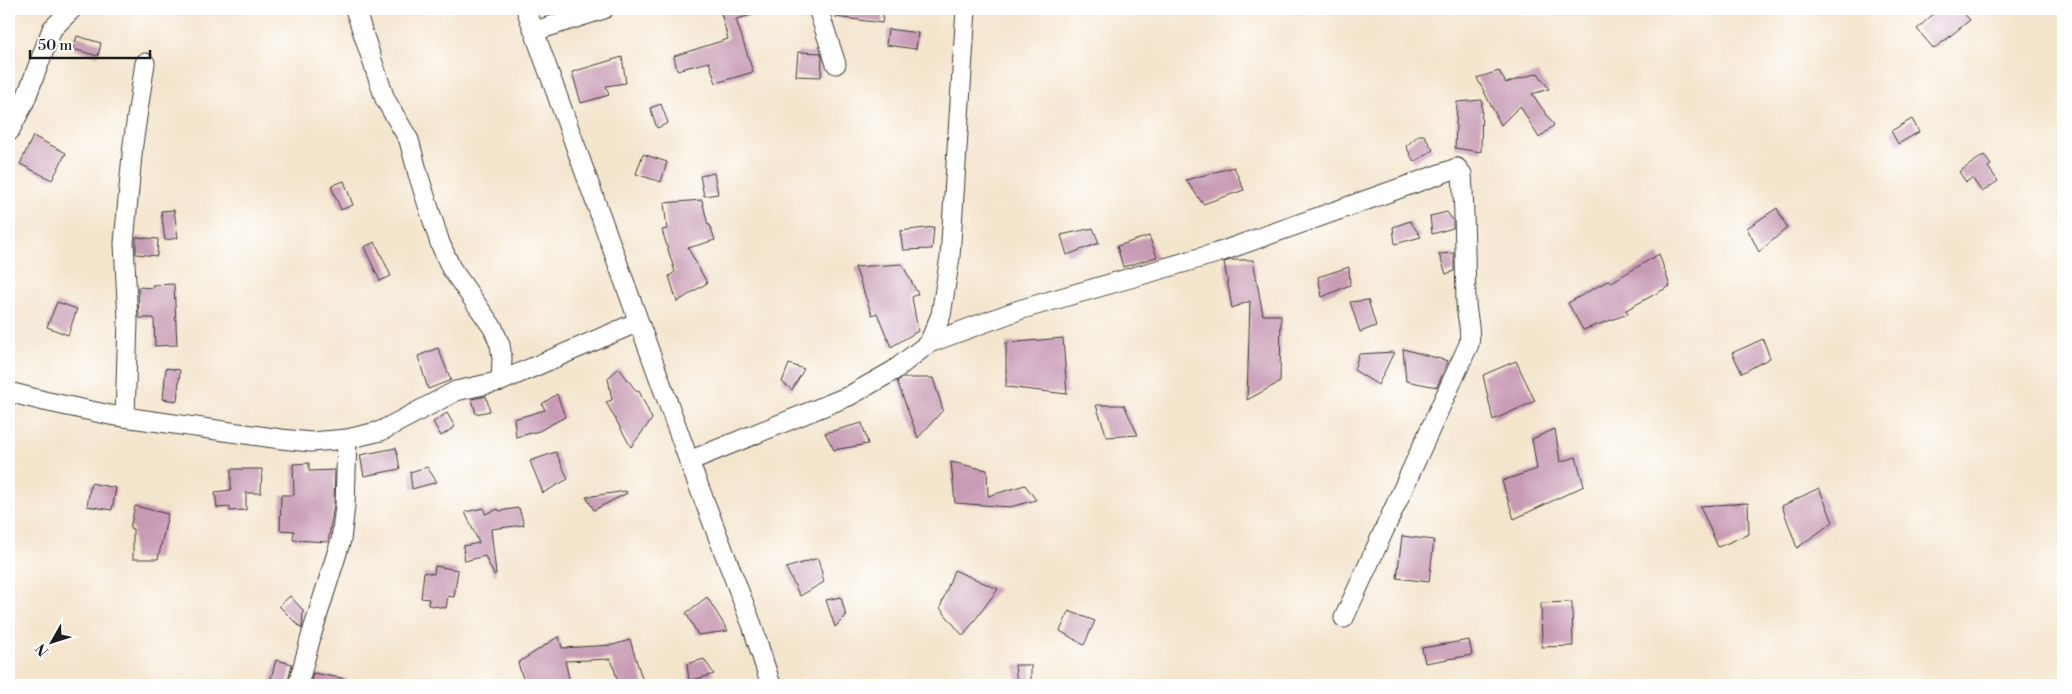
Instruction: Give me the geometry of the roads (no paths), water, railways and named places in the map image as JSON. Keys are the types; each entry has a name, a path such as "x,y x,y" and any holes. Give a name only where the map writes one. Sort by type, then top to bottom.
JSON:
{"street":[{"path":"9,132 24,103 52,29 72,9"},
{"path":"355,9 385,99 409,140 440,243 451,268 493,328 500,345 502,358 501,381"},
{"path":"526,9 689,462 752,625 771,685"},
{"path":"535,31 604,9"},
{"path":"818,9 836,64"},
{"path":"928,343 941,315 950,257 966,9"},
{"path":"126,417 128,320 124,243 132,144 145,63"},
{"path":"689,462 849,396 893,371 928,343 1019,310 1217,253 1457,168 1462,174 1465,216 1466,305 1470,331 1469,344 1344,618"},
{"path":"9,392 126,417 281,439 311,442 347,439 381,431 456,391 501,381 638,322"},
{"path":"298,685 341,540 347,439"}]}
